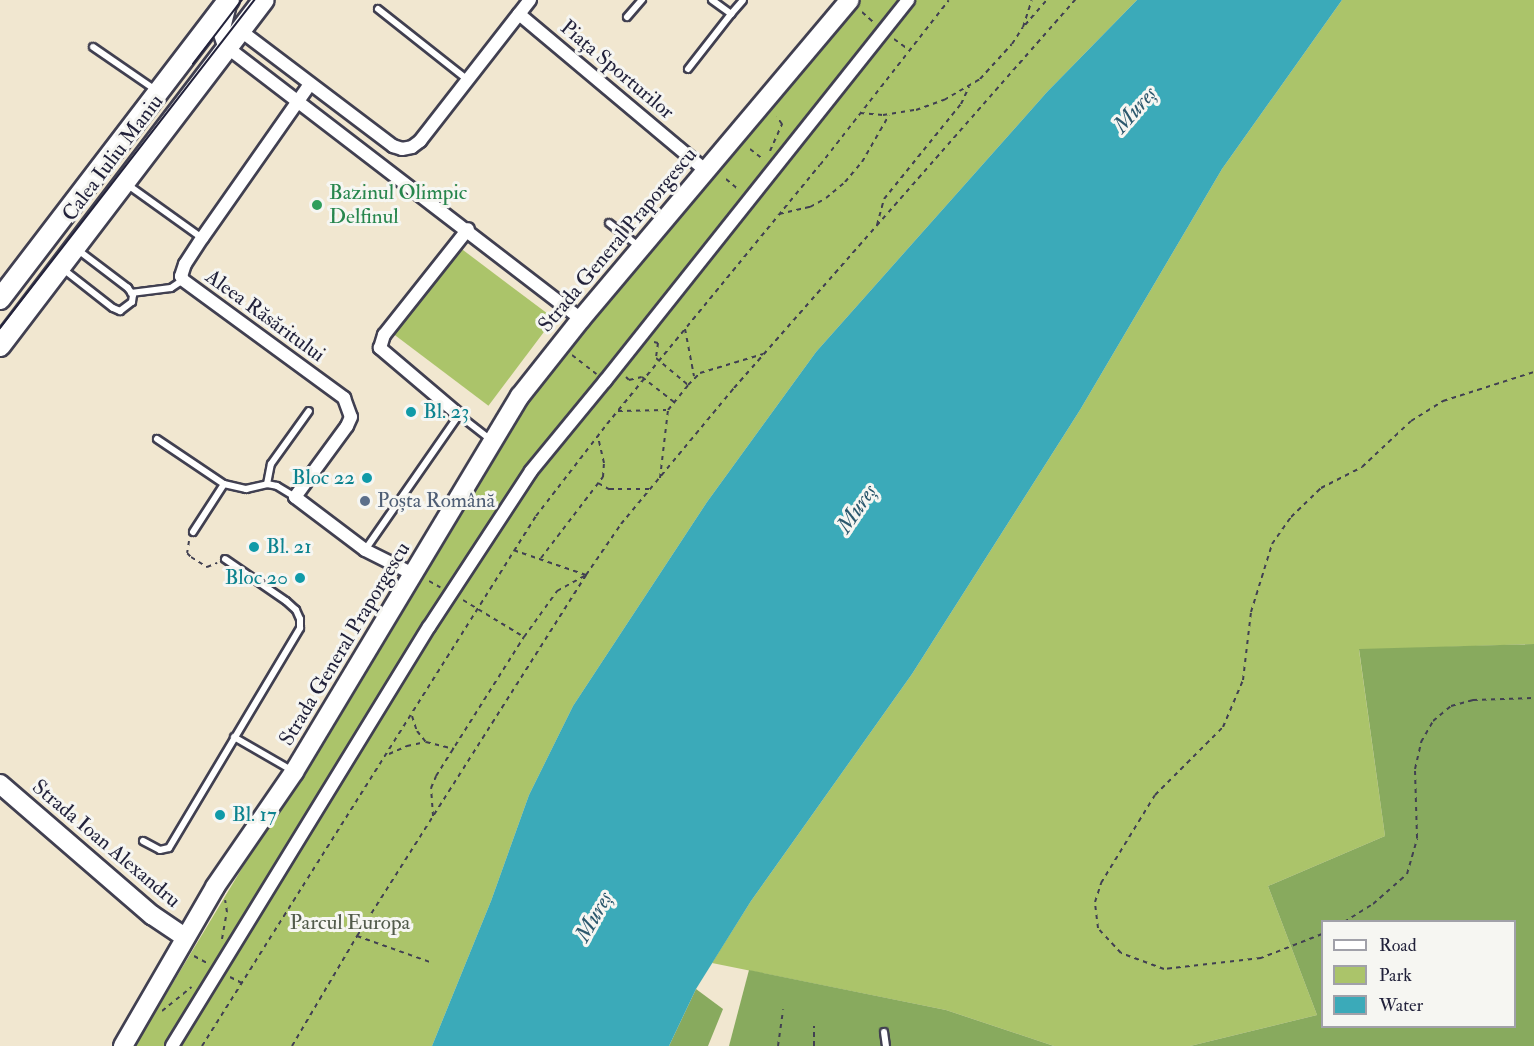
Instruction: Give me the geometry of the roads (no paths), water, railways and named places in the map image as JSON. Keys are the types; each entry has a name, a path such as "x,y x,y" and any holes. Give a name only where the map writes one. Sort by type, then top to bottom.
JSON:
{"main road":[{"name":"Calea Iuliu Maniu","path":"0,299 229,0"},
{"name":"Calea Iuliu Maniu","path":"0,346 264,0"}],"street":[{"path":"229,0 221,28 228,48 468,229 581,319"},
{"path":"272,0 246,24 310,84 393,146 402,149 412,147 420,141 530,0"},
{"path":"172,1046 214,968 489,531 531,471 908,0"},
{"name":"Strada General Praporgescu","path":"123,1046 185,936 294,772 414,574 491,440 520,396 705,170 856,6"},
{"name":"Piața Sporturilor","path":"519,14 705,170"},
{"name":"Aleea Răsăritului","path":"295,497 347,426 351,417 349,407 344,398 183,280 182,272 202,238 310,84"},
{"path":"459,415 380,348 384,335 468,229"},
{"path":"295,497 365,549 414,574"},
{"name":"Strada Ioan Alexandru","path":"0,784 152,915 185,936"}],"lane":[{"path":"627,17 642,0"},
{"path":"712,0 731,14"},
{"path":"688,69 743,0"},
{"path":"378,9 469,81"},
{"path":"93,47 157,92"},
{"path":"125,183 202,238"},
{"path":"609,223 640,249"},
{"path":"60,267 120,310 132,302 131,293 75,247"},
{"path":"131,293 171,288 183,280"},
{"path":"267,484 271,464 309,411"},
{"path":"365,549 459,415 491,440"},
{"path":"157,439 224,484 246,489 267,484 277,486 295,497"},
{"path":"193,532 224,484"},
{"path":"143,841 160,850 169,848 234,737 296,639 300,628 300,619 286,601 225,559"},
{"path":"234,737 294,772"},
{"path":"884,1032 886,1046"}],"water":[{"name":"Mureș","path":"1137,0 1342,0 1222,169 1080,410 912,674 751,901 696,989 669,1046 432,1046 491,901 529,795 573,706 707,502 816,352 1047,92"}],"tram line":[{"path":"193,64 242,0"},
{"path":"0,328 254,0"}],"place":[{"name":"Bazinul Olimpic Delfinul","path":"317,205"},
{"name":"Bl. 23","path":"411,412"},
{"name":"Bloc 22","path":"367,478"},
{"name":"Poșta Română","path":"365,501"},
{"name":"Bl. 21","path":"254,547"},
{"name":"Bloc 20","path":"300,578"},
{"name":"Bl. 17","path":"220,815"}],"park label":[{"name":"Parcul Europa","path":"350,923"}]}
